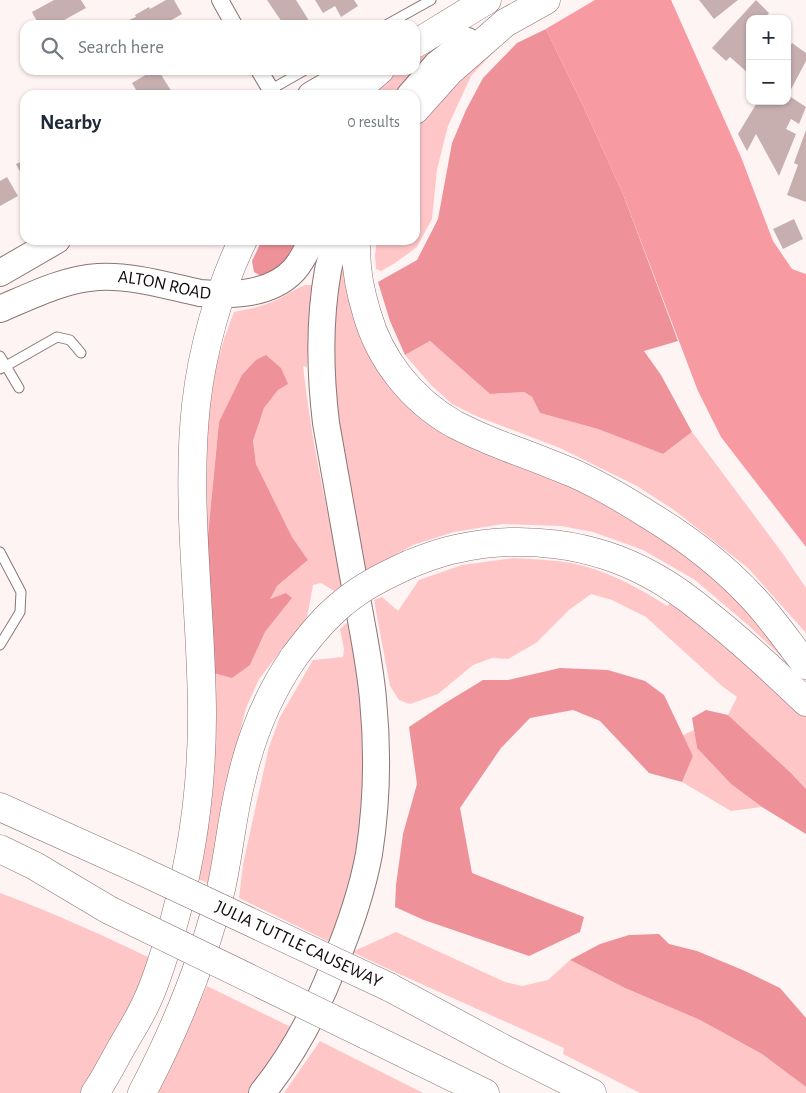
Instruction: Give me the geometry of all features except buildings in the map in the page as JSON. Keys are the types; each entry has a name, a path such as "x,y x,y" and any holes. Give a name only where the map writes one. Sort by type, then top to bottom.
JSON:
{"highway":[{"path":"420,39 487,0"},
{"path":"420,104 450,71 505,23 546,0"},
{"path":"357,90 374,75"},
{"path":"95,1093 147,1002 179,906 187,873 199,796 202,751 200,640 194,518 196,407 201,376 221,294 241,245"},
{"path":"356,245 360,290 369,321 380,347 404,384 430,408 453,424 482,438 575,474 622,499 672,530 717,564 750,595 806,665"},
{"path":"142,1093 176,1025 194,980 220,889 240,783 255,729 267,702 280,677 324,620 343,602 379,579 432,556 456,549 504,542 528,541 553,544 608,556 652,575 704,611 740,641 806,702"},
{"name":"JULIA TUTTLE CAUSEWAY","path":"0,807 131,866 389,988 592,1093"},
{"path":"0,849 35,866 104,907 485,1093"},
{"path":"0,870 104,907"}],"main road":[{"path":"414,90 437,64 467,41 505,23"},
{"path":"320,90 345,75"},
{"path":"0,273 49,245"},
{"name":"ALTON ROAD","path":"0,309 49,288 96,277 142,280 200,293 252,292 269,288 280,282 295,269 309,245"},
{"path":"262,1093 285,1061 317,1006 342,947 356,905 369,854 374,810 376,739 373,698 322,387 325,294 329,268 336,245"},
{"path":"109,1093 129,1056 147,1002"}],"street":[{"path":"220,0 231,20"},
{"path":"262,75 271,90"}],"lane":[{"path":"395,20 431,0"},
{"path":"275,90 298,75"},
{"path":"3,367 57,337 70,340 81,353"},
{"path":"0,356 3,367 19,388"},
{"path":"0,552 21,592 20,612 0,645"}],"shaded area":[{"path":"532,0 671,0 741,157 773,241 792,269 806,274 806,547 721,437 698,391 623,194"},
{"path":"546,29 623,194 678,341 644,351 661,375 692,432 663,454 598,429 540,413 532,397 524,392 490,394 430,341 405,355 390,321 378,282 417,260 438,219 452,143 466,110 483,78 517,43"},
{"path":"452,35 420,68 420,56"},
{"path":"508,37 471,76 448,126 437,169 432,219 420,241 420,119 450,83"},
{"path":"394,75 413,75 399,90 374,90"},
{"path":"260,245 300,245 285,267 261,276 254,272 252,261"},
{"path":"376,245 418,245 381,271 376,269"},
{"path":"337,267 348,268 384,369 635,515 742,598 785,660 748,625 695,580 643,550 593,532 561,526 503,524 454,532 413,545 364,572 328,377"},
{"path":"305,285 312,285 307,367 303,366 306,392 322,485 344,587 336,592 321,583 313,585 307,617 259,679 246,708 228,777 208,883 198,879 214,673 250,665 265,632 292,598 286,594 269,599 277,586 308,560 292,537 256,464 253,441 264,408 278,390 219,422 207,545 206,492 209,390 234,312 266,304"},
{"path":"430,341 490,394 524,392 532,397 540,413 598,429 663,454 692,432 806,588 806,633 748,568 674,510 637,486 560,448 476,416 452,404 431,385 405,355"},
{"path":"266,355 281,368 288,384 278,390 264,408 253,441 256,464 292,537 308,560 277,586 270,599 286,593 292,598 265,632 250,665 232,678 214,673 207,545 219,422 242,375 256,360"},
{"path":"513,558 557,561 584,566 621,580 667,606 674,600 731,647 806,716 806,789 728,715 737,697 722,686 646,617 612,600 591,594 569,610 536,643 508,659 492,658 473,665 438,694 410,704 399,700 390,686 374,600 382,597 398,611 419,580 462,565"},
{"path":"351,619 364,685 362,843 336,945 239,898 243,865 269,747 280,717 313,660 343,657 344,649 340,629"},
{"path":"560,668 608,670 645,681 664,695 693,756 682,782 649,773 600,721 573,710 530,718 501,748 460,808 472,873 584,917 580,932 529,956 424,920 395,907 403,834 417,784 409,727 483,680 508,680"},
{"path":"706,710 728,715 806,789 806,834 762,807 731,784 697,748 692,718"},
{"path":"694,730 697,748 731,784 762,807 731,811 682,782 693,756 683,735"},
{"path":"0,893 77,924 152,959 129,1014 87,1093 0,1093"},
{"path":"396,932 505,982 522,986 548,980 570,960 625,988 700,1020 762,1054 806,1087 806,1093 640,1093 563,1054 564,1048 352,952"},
{"path":"659,934 669,944 697,951 780,988 806,1018 806,1087 762,1054 700,1020 625,988 570,960 600,944 629,935"},
{"path":"207,986 295,1029 255,1093 155,1093 173,1060"},
{"path":"320,1041 423,1093 284,1093"}],"pier":[{"path":"529,0 595,0 544,30"}]}
